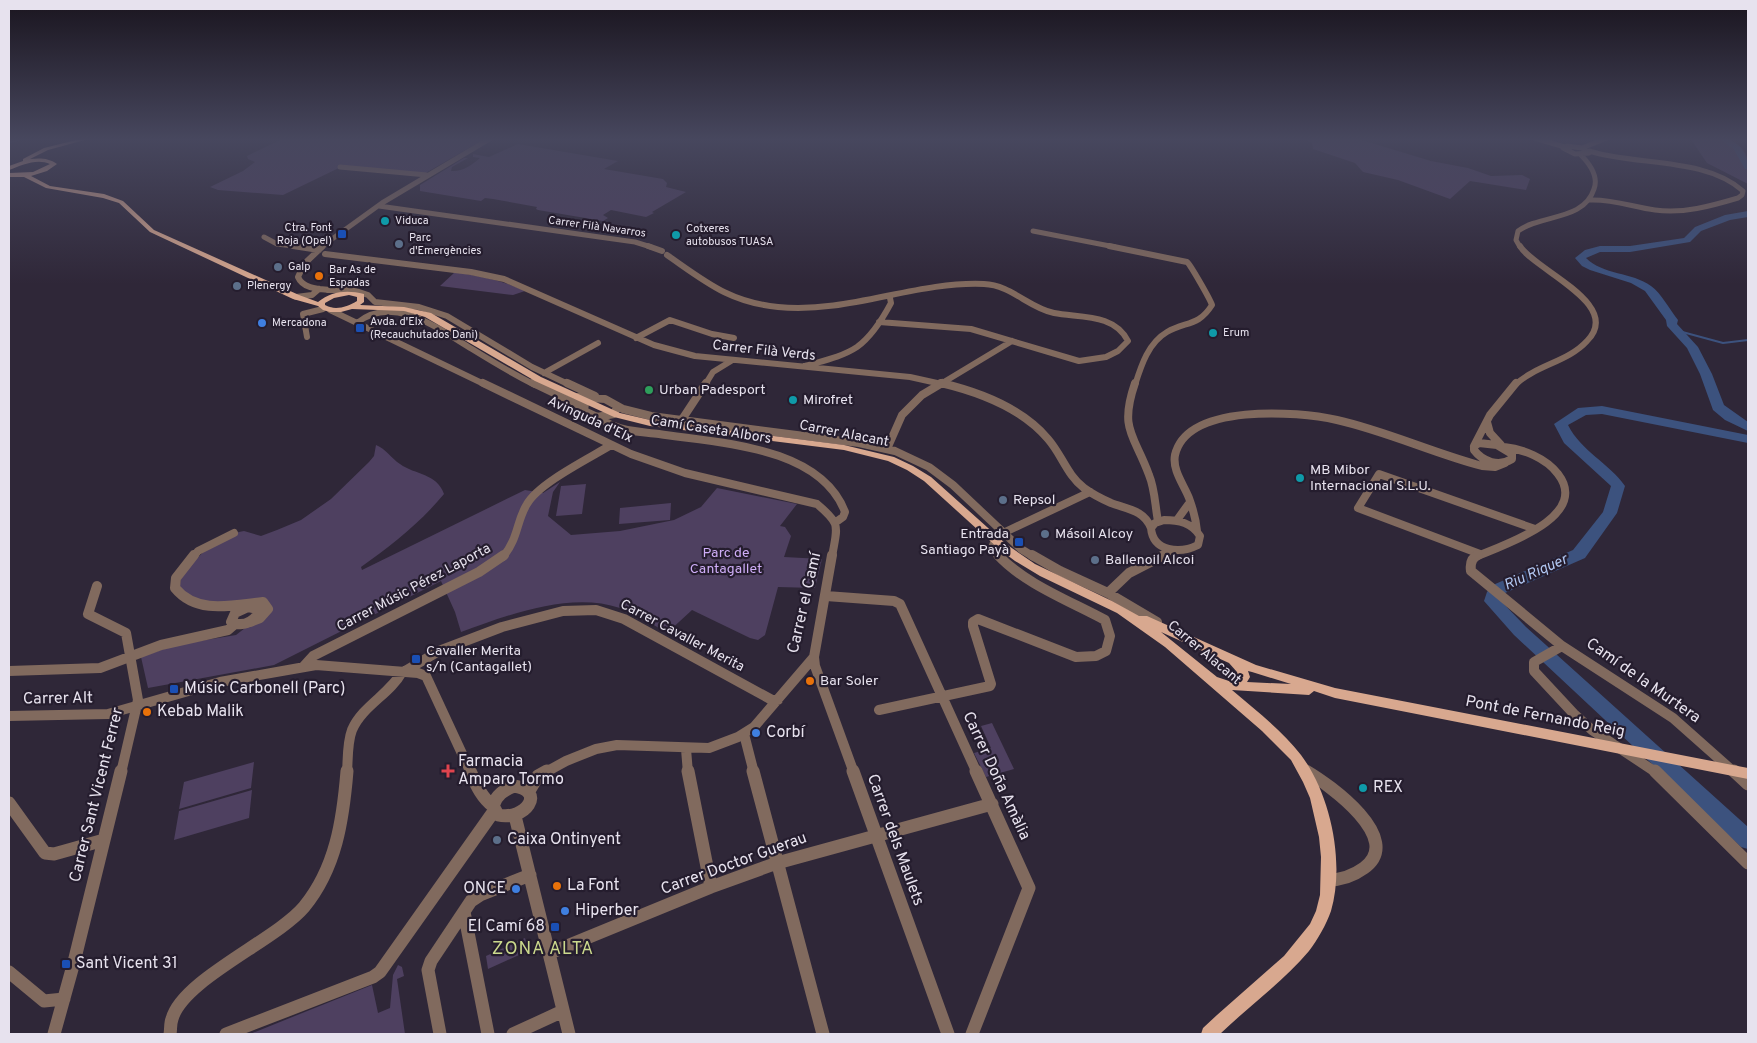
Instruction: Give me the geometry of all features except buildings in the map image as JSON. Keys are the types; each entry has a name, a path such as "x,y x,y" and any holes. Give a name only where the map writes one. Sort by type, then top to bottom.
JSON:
{"main road":[{"path":"47,187 120,202 130,209 141,224 152,231 299,299 341,312 360,302"},
{"path":"299,299 327,293 325,308"},
{"name":"Carrer Alacant","path":"327,293 359,294 362,299 360,302 372,307"},
{"name":"Carrer Alacant","path":"352,307 372,307 438,320 525,372 625,418 650,423 835,447 887,458 908,467 933,482 999,536 1014,556 1032,568 1119,609 1181,652 1278,738 1304,770 1322,814 1328,856 1328,880 1323,912 1306,943 1209,1034"},
{"name":"Pont de Fernando Reig","path":"1119,609 1233,660 1269,674 1335,693 1748,774"},
{"path":"1181,652 1180,646 1182,644 1199,645"},
{"path":"1229,685 1240,682 1244,677 1242,670 1233,660"},
{"name":"Pont de Fernando Reig","path":"1214,681 1229,685 1335,693"}],"street":[{"path":"327,293 304,284 298,278 299,271 308,260 325,252 328,241 350,224 410,187"},
{"path":"1447,454 1471,458 1474,456 1474,448 1487,422 1522,378 1581,346 1589,340 1594,332 1595,318 1587,303 1567,283 1524,253 1517,244 1516,238 1518,232 1526,225 1575,212 1590,200 1594,187"},
{"path":"1594,191 1616,200 1652,210 1678,212 1735,199 1742,195 1743,192 1737,187"},
{"path":"1590,200 1616,200"},
{"name":"Carrer Filà Navarros","path":"378,206 635,242 665,253 711,286 731,296 758,303 791,308 830,308 890,298"},
{"path":"1033,230 1187,262 1192,266 1192,272 1197,282 1210,298 1212,305 1204,319 1164,334 1155,342 1147,355 1128,403 1127,411 1131,438 1150,476 1158,521"},
{"name":"Carrer Filà Verds","path":"264,237 277,244 471,272 504,279 636,338 674,351 732,361 910,377 940,382 977,394 1031,423 1048,440 1074,478 1090,492 1104,500 1140,513 1148,520 1151,528"},
{"path":"803,368 854,349 865,340 879,322 889,307 890,298 911,291 943,287 994,285 1049,312 1104,319 1124,335 1128,341 1109,357 1097,361 1084,362 1070,360 989,333 956,326 879,322"},
{"path":"299,299 312,294 358,291 368,294 371,300 375,302 433,310 458,322 544,373 610,401 613,411 597,416 586,412 585,401 603,399"},
{"path":"307,336 303,314 325,308"},
{"name":"Carrer Alacant","path":"357,323 367,315 379,313 419,315 433,310"},
{"name":"Avinguda d'Elx","path":"341,312 357,323 611,446 658,465 685,473 817,504 827,511 836,522"},
{"path":"636,338 670,320 712,334 734,338"},
{"path":"887,448 899,420 907,408 929,389 1012,341"},
{"path":"544,373 598,343"},
{"path":"681,421 713,372 732,361"},
{"name":"Carrer Alacant","path":"613,411 887,448 913,459 936,472 965,496 999,536 1043,562 1108,593 1178,635"},
{"path":"1197,531 1185,522 1177,520 1158,521 1151,528 1150,532 1154,541 1170,550 1193,549 1200,541 1190,502 1174,464 1177,447 1185,436 1196,428 1224,418 1250,415 1322,417 1364,427 1486,467 1495,467 1511,461 1513,456"},
{"name":"Camí Caseta Albors","path":"597,416 615,427 625,430 765,451 789,458 816,476 840,499 845,512 843,517 836,522"},
{"path":"1487,422 1490,433 1513,456 1530,455"},
{"path":"1474,448 1479,443 1487,442 1510,447 1546,463 1558,472 1567,488 1562,507 1535,529 1495,550 1480,554 1358,508 1379,474 1535,529"},
{"name":"Carrer Músic Pérez Laporta","path":"303,667 313,656 503,557 511,547 517,534 526,506 538,490 611,446"},
{"path":"1474,448 1479,456 1489,461 1505,463"},
{"path":"879,710 942,698 991,685 973,626 973,622 978,620 984,620 1076,656 1086,658 1100,655 1106,651 1109,645 1110,631 1105,620 1013,570 992,548 999,536 1090,492"},
{"path":"1177,520 1190,502"},
{"name":"Carrer el Camí","path":"529,791 538,776 566,761 596,749 617,745 686,749 717,747 754,727 814,657 837,534 836,522"},
{"path":"9,671 100,668 161,646 228,630 235,624 250,622 264,615 268,609 263,602 209,607 193,602 180,594 175,588 176,578 198,551 234,533"},
{"path":"1108,593 1129,573 1162,557 1170,550"},
{"name":"Camí de la Murtera","path":"1480,554 1472,558 1470,564 1471,571 1497,594 1562,646 1673,718 1748,784"},
{"name":"Carrer Sant Vicent Ferrer","path":"54,1034 138,700 126,633 88,614 97,586"},
{"name":"Carrer Doña Amàlia","path":"826,596 899,603 1029,888 972,1034"},
{"path":"235,624 231,620 235,613 248,607 256,608 259,612 250,622"},
{"name":"Carrer Cavaller Merita","path":"170,1034 168,1027 172,1016 184,998 209,977 283,927 313,896 332,857 338,838 344,806 352,730 402,672 430,656 484,633 538,616 568,610 596,610 624,619 772,700 778,700"},
{"path":"1562,646 1534,662 1534,671 1585,724 1600,736 1642,761 1656,772 1748,863"},
{"path":"226,1034 373,977 380,972 494,808 496,797 508,788 519,786 529,791 531,798 529,806 515,816 502,817 494,808 486,801 480,792 426,676 425,665 430,656"},
{"name":"Carrer dels Maulets","path":"814,657 815,666 948,1034"},
{"name":"Carrer Alt","path":"9,716 108,714 220,682 303,667 324,665 402,672"},
{"path":"402,672 418,673 426,676"},
{"path":"744,734 823,1034"},
{"path":"686,749 686,760 711,887"},
{"name":"Carrer Alacant","path":"1304,770 1324,782 1352,807 1367,824 1376,846 1373,861 1362,870 1348,878 1328,880"},
{"path":"9,803 45,854 54,854 104,840"},
{"name":"Carrer Doctor Guerau","path":"550,953 711,887 777,864 992,804"},
{"path":"515,816 569,1034"},
{"path":"440,1034 428,970 431,961 471,901 480,895 530,875"},
{"path":"464,912 488,1034"},
{"path":"9,972 44,1001 64,999"},
{"path":"513,1034 563,1010"}],"green space":[{"path":"210,187 300,187 283,195 218,190"},
{"path":"420,187 666,187 686,192 646,217 611,210 603,215 608,218 603,221 538,210 536,209 537,207 493,199 485,198 481,201 420,191"},
{"path":"1416,187 1464,187 1450,199"},
{"path":"1505,187 1527,187 1526,190"},
{"path":"455,272 499,281 525,291 513,295 440,286"},
{"name":"Parc de Cantagallet","path":"376,445 406,468 431,478 441,487 444,494 405,533 361,567 362,570 525,490 543,493 560,482 553,492 548,516 571,535 620,531 674,520 701,507 717,488 797,504 780,526 785,527 791,536 784,557 822,559 815,588 778,587 765,635 758,640 692,610 667,633 626,610 601,603 581,602 539,607 519,612 461,632 455,612 441,581 274,665 148,688 141,657 175,645 236,635 263,614 264,609 206,606 179,589 182,574 208,547 234,533 244,531 261,536 301,520 331,499 369,462 374,456"},
{"path":"586,484 582,514 556,516 561,486"},
{"path":"671,503 670,520 619,524 620,508"},
{"path":"992,723 1014,769 986,777 974,753 991,748 981,726"},
{"path":"254,762 251,788 179,809 184,782"},
{"path":"252,790 249,818 174,840 179,811"},
{"path":"525,938 528,951 488,969 486,956"},
{"path":"398,965 402,967 404,976 397,979 405,1034 250,1034 372,985 378,1013 390,1008 393,975"}],"waterway":[{"name":"Riu Riquer","path":"1748,214 1728,217 1698,229 1687,240 1630,249 1600,249 1589,252 1580,258 1594,268 1635,281 1649,289 1672,320 1671,324 1692,347 1706,374 1718,407 1730,417 1748,427"},
{"path":"1675,330 1723,343 1748,340"},
{"name":"Riu Riquer","path":"1748,439 1602,410 1583,411 1561,424 1569,440 1612,478 1618,486 1610,513 1579,554 1499,589 1493,596 1492,601 1520,631 1748,840"}],"place":[{"name":"Viduca","path":"385,221"},
{"name":"Ctra. Font Roja (Opel)","path":"342,234"},
{"name":"Cotxeres autobusos TUASA","path":"676,235"},
{"name":"Parc d'Emergències","path":"399,244"},
{"name":"Galp","path":"278,267"},
{"name":"Bar As de Espadas","path":"319,276"},
{"name":"Plenergy","path":"237,286"},
{"name":"Mercadona","path":"262,323"},
{"name":"Avda. d'Elx (Recauchutados Dani)","path":"360,328"},
{"name":"Erum","path":"1213,333"},
{"name":"Urban Padesport","path":"649,390"},
{"name":"Mirofret","path":"793,400"},
{"name":"MB Mibor Internacional S.L.U.","path":"1300,478"},
{"name":"Repsol","path":"1003,500"},
{"name":"Másoil Alcoy","path":"1045,534"},
{"name":"Entrada Santiago Payà","path":"1019,542"},
{"name":"Ballenoil Alcoi","path":"1095,560"},
{"name":"Cavaller Merita s/n (Cantagallet)","path":"416,659"},
{"name":"Bar Soler","path":"810,681"},
{"name":"Músic Carbonell (Parc)","path":"174,689"},
{"name":"Kebab Malik","path":"147,712"},
{"name":"Corbí","path":"756,733"},
{"name":"Farmacia Amparo Tormo","path":"448,771"},
{"name":"REX","path":"1363,788"},
{"name":"Caixa Ontinyent","path":"497,840"},
{"name":"La Font","path":"557,886"},
{"name":"ONCE","path":"516,889"},
{"name":"Hiperber","path":"565,911"},
{"name":"El Camí 68","path":"555,927"},
{"name":"Sant Vicent 31","path":"66,964"}],"district":[{"name":"ZONA ALTA","path":"543,949"}]}
